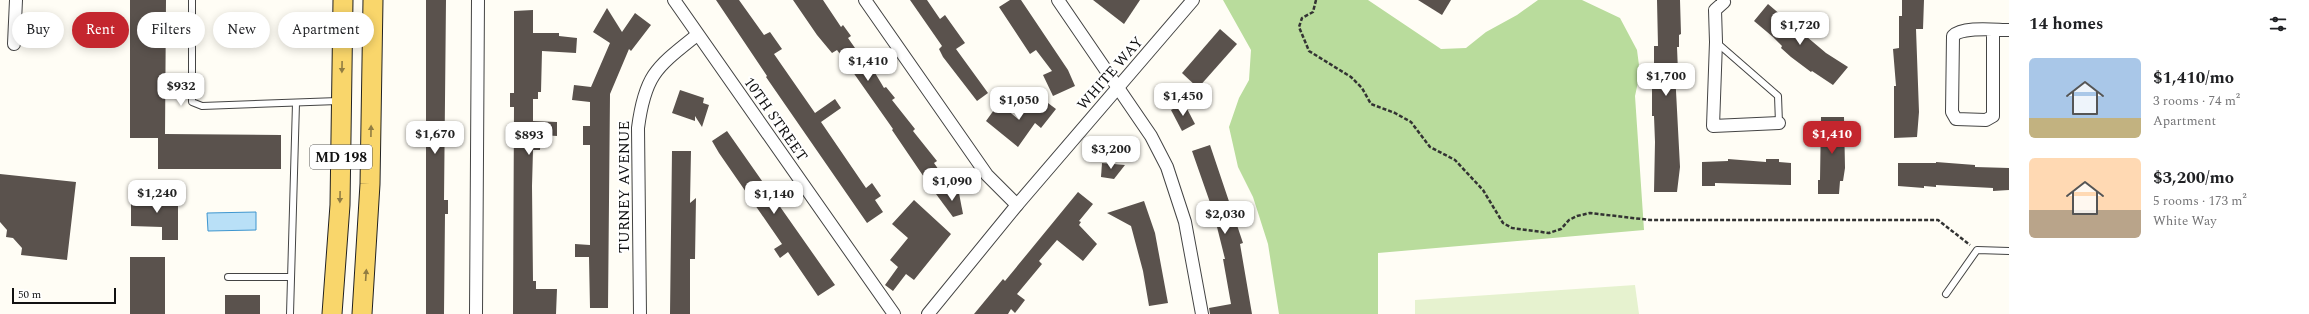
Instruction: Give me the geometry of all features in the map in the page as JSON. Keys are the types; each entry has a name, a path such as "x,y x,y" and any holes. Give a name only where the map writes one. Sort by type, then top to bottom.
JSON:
{"main road":[{"name":"MD 198","path":"332,314 340,205 343,0"},
{"name":"MD 198","path":"362,314 370,184 373,0"}],"street":[{"path":"15,12 16,0"},
{"path":"476,314 478,0"},
{"name":"10TH STREET","path":"674,0 697,35 894,314"},
{"path":"865,0 987,174 1017,205"},
{"path":"1058,0 1151,136 1176,189 1185,222 1202,314"},
{"name":"WHITE WAY","path":"928,314 1017,205 1193,0"},
{"path":"1724,1 1715,10 1716,42 1713,126 1779,123"},
{"path":"1993,30 1993,116 1986,120 1956,119 1952,112 1953,36 1961,31 1993,30 2009,30"},
{"name":"TURNEY AVENUE","path":"640,314 638,128 641,108 647,84 654,72 661,64 697,35"}],"lane":[{"path":"192,0 192,102 202,106 342,101"},
{"path":"1716,42 1778,96 1779,123"},
{"path":"290,314 296,103"},
{"path":"1946,294 1977,250 2009,251"},
{"path":"228,277 290,277"}],"path":[{"path":"1316,0 1313,12 1302,18 1299,27 1309,51 1351,77 1362,88 1371,104 1395,113 1411,122 1430,147 1455,160 1483,190 1503,224 1512,228 1549,233 1561,229 1569,220 1577,216 1590,213 1650,220 1938,220 1977,250"}],"green space":[{"path":"1223,0 1368,0 1441,49 1466,48 1486,32 1517,15 1538,0 1582,0 1620,18 1637,50 1640,73 1635,96 1644,230 1378,253 1378,314 1279,314 1268,244 1253,197 1238,167 1229,127 1239,98 1249,80 1251,50"},
{"path":"1635,285 1639,314 1415,314 1415,300"}],"water":[{"path":"256,212 256,230 208,231 207,213"}],"building":[{"path":"130,0 166,0 166,12 137,12 137,48 166,48 165,134 281,135 281,169 158,169 158,138 130,138"},
{"path":"426,0 446,0 444,200 448,200 448,214 445,214 444,314 426,314 426,140 422,139 422,123 426,123"},
{"path":"716,0 739,0 764,35 770,32 782,49 774,54 815,113 835,99 841,108 821,122 866,188 872,183 881,196 875,200 883,212 867,223 766,77 767,76"},
{"path":"793,0 823,0 841,27 843,25 851,36 848,38 862,58 865,56 884,88 886,87 895,98 892,100 915,129 913,131 937,161 934,163 941,173 928,183 892,130 893,129 843,58 837,50 832,53 817,35"},
{"path":"910,0 927,0 940,19 945,15 965,43 956,49 988,93 977,101 943,57 939,49 942,46"},
{"path":"1010,0 1021,0 1068,70 1075,86 1053,96 1043,75 1052,71 1036,50 1030,54 999,7"},
{"path":"1093,0 1140,0 1124,24"},
{"path":"1418,0 1451,0 1442,15"},
{"path":"1657,0 1680,0 1681,34 1679,35 1679,47 1677,47 1678,72 1675,72 1680,167 1677,192 1654,192 1655,142 1654,116 1652,116 1652,72 1654,72 1654,46 1658,46"},
{"path":"1902,0 1924,0 1923,29 1916,29 1919,112 1917,137 1894,138 1894,86 1896,86 1893,49 1899,48 1899,16 1902,16"},
{"path":"1768,4 1826,53 1848,67 1833,85 1812,71 1811,72 1791,57 1781,48 1782,46 1773,37 1754,21"},
{"path":"607,8 622,32 635,13 651,25 631,51 629,49 610,94 608,308 590,308 589,257 575,257 575,244 590,245 590,145 583,145 583,126 590,126 590,102 572,100 574,85 591,87 610,43 593,32"},
{"path":"533,10 533,33 559,33 559,36 577,38 576,53 542,51 541,92 538,92 538,99 533,99 533,121 557,122 557,136 541,135 540,150 533,150 532,186 533,281 536,281 536,289 557,289 556,314 513,314 514,107 510,107 510,93 514,93 514,11"},
{"path":"1220,29 1237,44 1198,88 1182,73"},
{"path":"680,90 704,98 703,103 709,105 702,127 695,116 695,121 672,113"},
{"path":"1044,100 1056,109 1041,128 1035,123 1018,147 986,121 999,103 1018,119 1031,104 1037,110"},
{"path":"1184,103 1195,124 1182,131 1171,110"},
{"path":"1821,117 1844,117 1845,168 1843,181 1840,181 1839,194 1818,194 1818,180 1820,180"},
{"path":"727,131 835,285 818,296 788,252 780,258 774,249 782,244 712,141"},
{"path":"1210,145 1243,243 1240,244 1252,314 1210,314 1209,308 1231,304 1223,259 1225,259 1213,211 1192,151"},
{"path":"672,151 691,151 690,203 696,198 695,259 690,259 690,314 670,314"},
{"path":"1728,159 1766,162 1766,159 1779,159 1779,162 1791,163 1791,185 1715,183 1715,186 1702,186 1702,162 1728,161"},
{"path":"1936,162 1975,165 1975,167 2009,168 2009,190 1993,191 1993,188 1936,185 1936,187 1924,186 1924,188 1898,186 1898,163"},
{"path":"1102,163 1125,165 1114,179 1101,177"},
{"path":"0,174 76,182 67,260 21,255 22,248 13,238 6,237 7,230 0,222"},
{"path":"958,188 963,214 953,217 936,194"},
{"path":"1078,192 1093,204 1079,221 1081,222 1079,225 1097,244 1083,261 1057,240 1039,261 1042,264 1017,294 1025,300 1015,313 1011,309 1008,314 974,314 1003,279 1005,281"},
{"path":"162,194 178,194 178,240 162,240 162,227 131,226 131,198 162,198"},
{"path":"914,200 951,234 914,280 906,274 893,291 885,285 898,267 890,260 908,238 892,224"},
{"path":"1144,201 1155,233 1168,303 1149,306 1143,271 1131,226 1107,213"},
{"path":"130,257 165,257 165,314 130,314"},
{"path":"225,295 260,295 260,314 225,314"}]}
